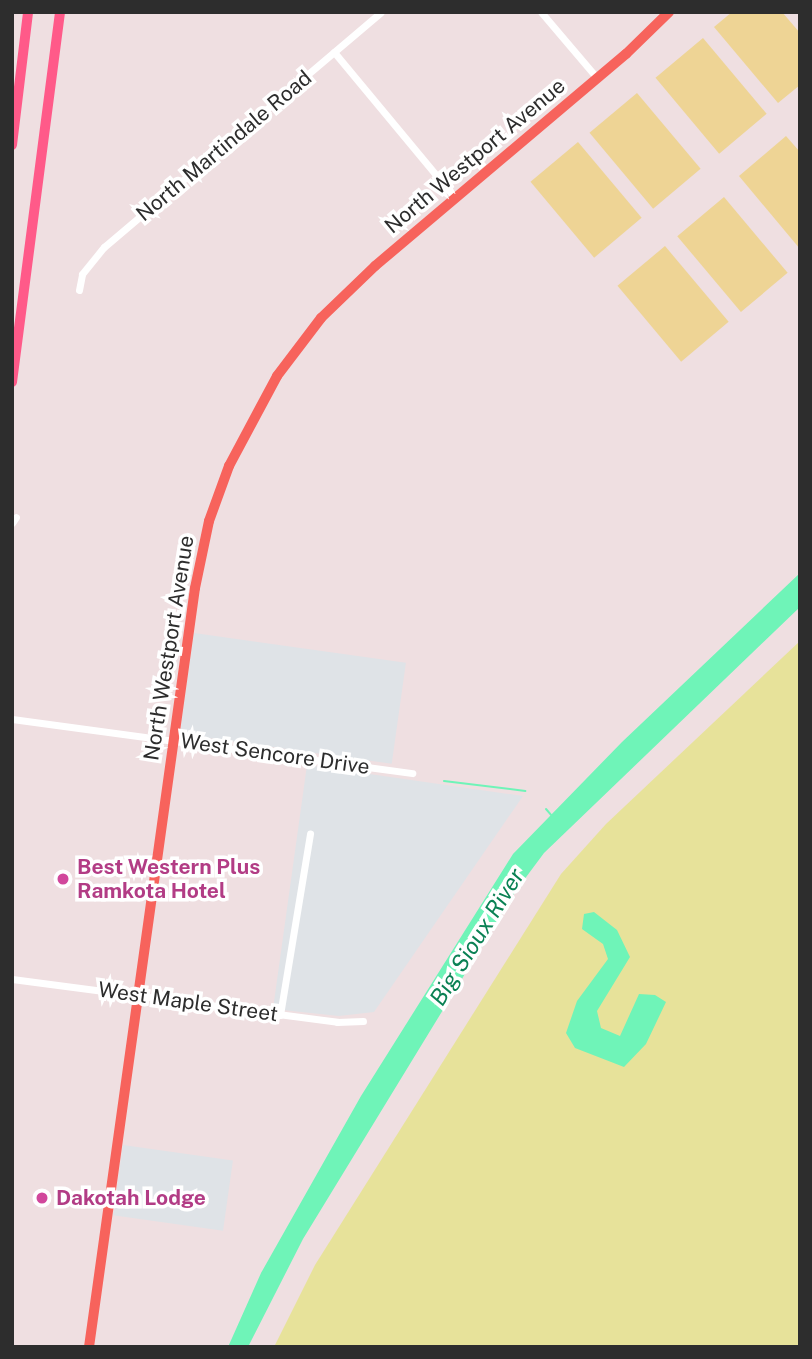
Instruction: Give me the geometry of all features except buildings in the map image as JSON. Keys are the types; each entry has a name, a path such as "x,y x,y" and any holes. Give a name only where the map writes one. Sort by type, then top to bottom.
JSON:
{"highway":[{"path":"12,145 28,12"},
{"path":"12,382 60,12"}],"main road":[{"name":"North Westport Avenue","path":"89,1347 201,553 243,435 277,376 321,318 669,12"}],"street":[{"name":"North Martindale Road","path":"79,290 82,274 104,247 381,12"},
{"path":"541,12 597,78"},
{"path":"334,52 455,198"},
{"name":"West Sencore Drive","path":"12,719 412,773"},
{"path":"280,1015 310,833"},
{"name":"West Maple Street","path":"12,979 344,1023 363,1021"}],"shaded area":[{"path":"732,12 782,12 800,33 800,85 778,103 714,27"},
{"path":"703,38 767,114 719,154 656,78"},
{"path":"637,93 701,169 653,209 590,133"},
{"path":"786,136 800,152 800,249 739,176"},
{"path":"578,142 642,218 594,258 531,182"},
{"path":"724,197 788,273 741,312 677,236"},
{"path":"665,246 729,322 681,362 618,286"},
{"path":"194,633 406,663 392,764 180,734"},
{"path":"800,641 800,1347 274,1347 315,1265 561,874 606,824"},
{"path":"307,765 523,796 374,1012 339,1016 273,1009"},
{"path":"123,1145 233,1160 223,1231 113,1215"}],"water":[{"name":"Big Sioux River","path":"800,573 800,607 544,853 515,892 303,1239 248,1347 228,1347 261,1273 361,1096 513,854 622,742"},
{"path":"594,912 617,930 630,957 597,1011 601,1028 620,1036 639,994 655,995 666,1002 646,1044 624,1067 575,1048 566,1033 577,1001 608,959 603,944 582,929 584,914"}],"waterway":[{"path":"444,781 525,791"},
{"path":"546,809 552,816"}],"place":[{"name":"Best Western Plus Ramkota Hotel","path":"63,879"},
{"name":"Dakotah Lodge","path":"42,1198"}]}
